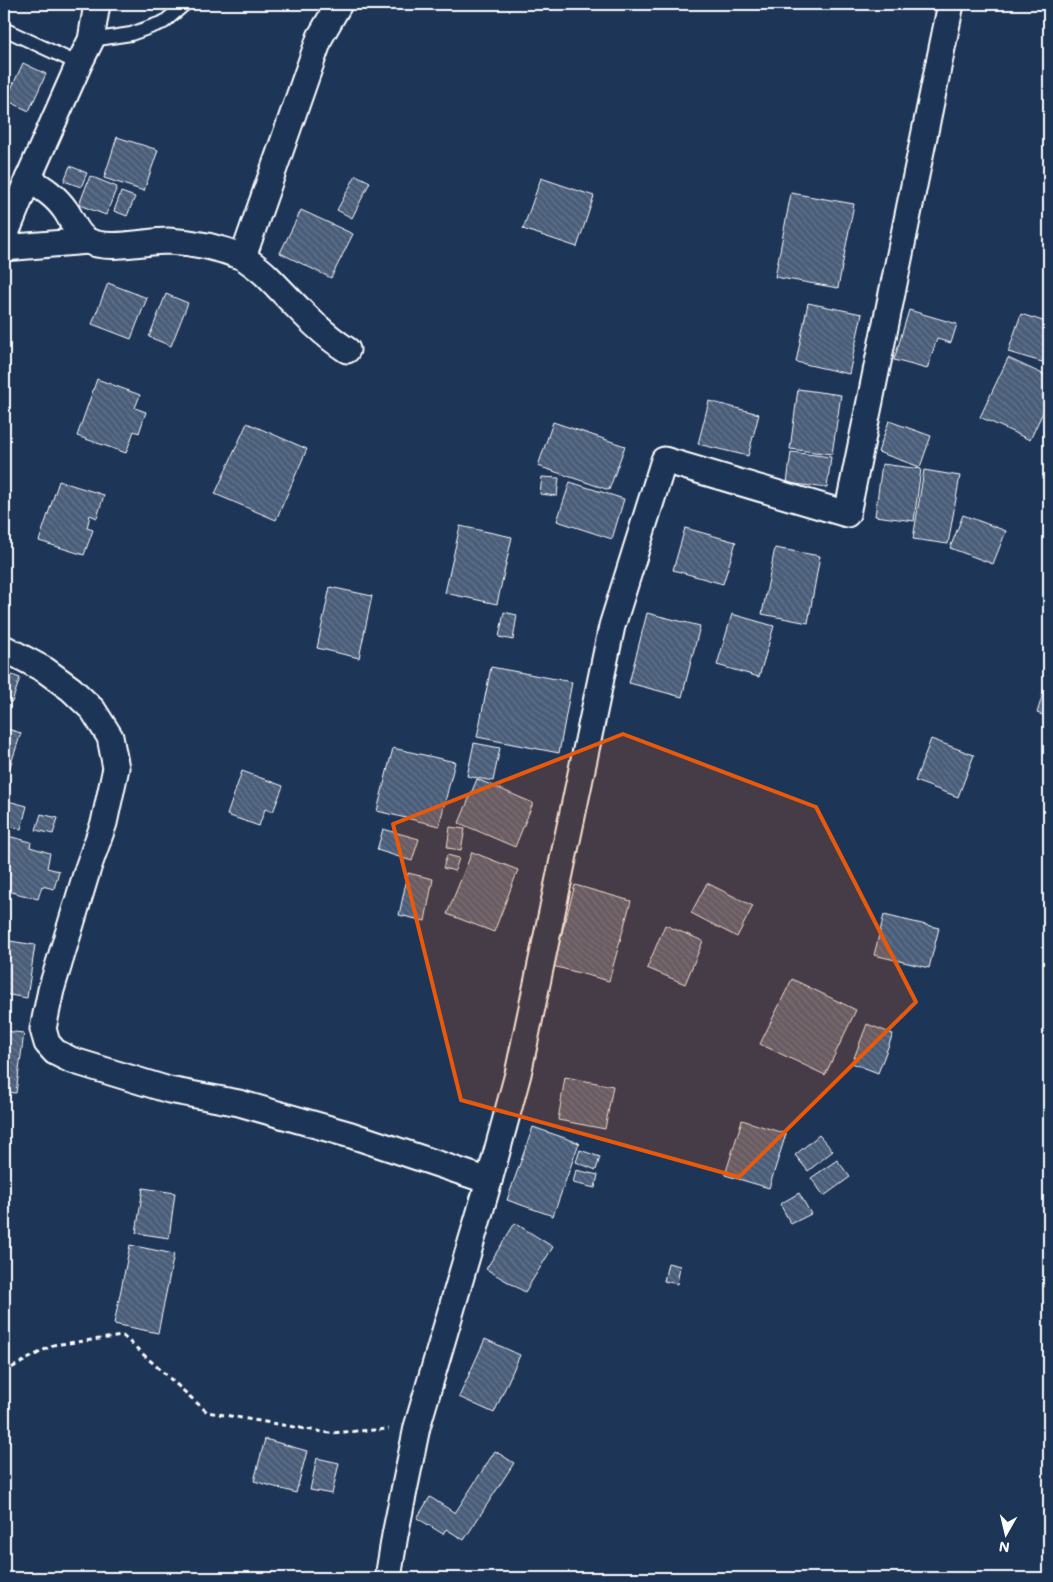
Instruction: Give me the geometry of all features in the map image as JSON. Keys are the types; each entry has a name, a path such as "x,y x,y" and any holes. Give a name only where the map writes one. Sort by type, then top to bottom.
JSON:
{"street":[{"path":"4,238 78,64 91,40 98,4"},
{"path":"243,257 320,37 339,4"},
{"path":"388,1578 417,1427 489,1181 518,1074 612,626 664,460 848,514 952,4"},
{"path":"28,179 48,191 66,211 74,227 88,241"},
{"path":"4,248 88,241 110,246 148,241 170,241 224,250 243,257 266,275 320,330 347,350"},
{"path":"4,648 45,670 71,689 93,710 110,737 116,768 104,823 88,868 51,990 42,1030 46,1043 55,1052 71,1060 169,1090 239,1103 351,1134 489,1181"}],"lane":[{"path":"91,40 131,34 164,22 185,4"},
{"path":"4,29 78,64"}],"path":[{"path":"4,1372 53,1345 122,1336 207,1412 329,1433 417,1427"}],"highlighted area":[{"path":"623,734 816,807 916,1002 739,1177 461,1100 393,824"}],"building":[{"path":"23,63 46,74 29,111 6,100"},
{"path":"117,137 158,150 144,191 104,178"},
{"path":"70,166 87,173 81,187 64,181"},
{"path":"356,175 370,182 352,218 337,210"},
{"path":"90,176 117,187 106,215 79,205"},
{"path":"541,178 594,196 577,247 523,229"},
{"path":"121,192 135,197 127,216 114,211"},
{"path":"791,193 854,204 838,288 775,277"},
{"path":"301,210 353,234 331,278 280,253"},
{"path":"108,283 147,298 131,339 92,324"},
{"path":"166,294 188,303 171,346 149,337"},
{"path":"808,303 862,314 849,374 796,362"},
{"path":"909,310 957,324 951,343 937,339 927,369 894,360"},
{"path":"1021,314 1049,323 1049,364 1008,352"},
{"path":"1008,358 1049,377 1049,399 1030,440 980,417"},
{"path":"97,379 140,395 135,408 146,412 139,433 134,431 126,453 77,436"},
{"path":"798,389 841,395 832,454 790,449"},
{"path":"709,401 759,414 748,456 698,444"},
{"path":"889,421 931,436 920,467 878,452"},
{"path":"553,422 625,446 609,490 538,466"},
{"path":"247,423 307,449 276,520 215,494"},
{"path":"791,452 831,457 827,488 787,483"},
{"path":"882,464 921,469 914,521 875,516"},
{"path":"924,470 960,476 948,544 913,539"},
{"path":"542,477 559,478 557,496 540,494"},
{"path":"59,481 104,495 97,518 90,515 87,528 93,530 84,555 39,541"},
{"path":"570,482 624,499 612,539 557,521"},
{"path":"963,515 1006,531 993,564 950,548"},
{"path":"460,526 512,537 497,604 445,593"},
{"path":"685,528 736,542 723,584 673,570"},
{"path":"775,548 820,556 808,623 762,614"},
{"path":"330,587 372,596 359,658 317,648"},
{"path":"504,612 517,615 513,640 499,637"},
{"path":"647,613 700,626 682,697 629,683"},
{"path":"732,614 774,626 759,677 717,665"},
{"path":"491,667 572,682 559,753 477,737"},
{"path":"4,672 20,678 12,702 4,700"},
{"path":"1049,674 1049,717 1037,713"},
{"path":"4,728 21,733 6,779 4,778"},
{"path":"931,739 974,755 958,797 915,781"},
{"path":"474,743 500,748 493,781 467,776"},
{"path":"393,748 455,762 439,826 377,811"},
{"path":"242,771 283,786 273,812 265,809 259,826 227,815"},
{"path":"477,779 533,803 515,847 459,823"},
{"path":"4,800 27,806 21,829 4,825"},
{"path":"41,814 58,818 53,834 36,830"},
{"path":"450,827 465,829 461,850 447,848"},
{"path":"383,829 419,839 412,861 377,850"},
{"path":"4,835 31,842 30,847 50,853 47,868 59,871 54,889 42,886 38,899 4,890"},
{"path":"472,852 518,870 494,932 447,914"},
{"path":"447,855 459,858 455,871 443,868"},
{"path":"408,873 433,879 425,921 399,915"},
{"path":"707,883 753,906 737,937 691,913"},
{"path":"575,885 631,901 609,981 553,966"},
{"path":"884,915 939,928 929,968 874,955"},
{"path":"665,925 703,941 685,984 647,968"},
{"path":"4,940 35,945 27,998 4,994"},
{"path":"792,979 856,1010 825,1075 760,1044"},
{"path":"867,1024 893,1034 878,1073 852,1063"},
{"path":"4,1031 24,1033 16,1093 4,1092"},
{"path":"565,1077 613,1086 605,1129 558,1120"},
{"path":"742,1120 786,1134 769,1188 725,1175"},
{"path":"533,1127 579,1143 553,1216 507,1200"},
{"path":"819,1135 833,1151 808,1171 795,1155"},
{"path":"580,1150 600,1157 596,1170 576,1162"},
{"path":"837,1160 850,1177 824,1196 811,1178"},
{"path":"576,1170 598,1175 595,1188 573,1183"},
{"path":"143,1188 175,1193 169,1238 136,1233"},
{"path":"799,1193 811,1214 791,1224 780,1204"},
{"path":"515,1223 553,1247 525,1292 486,1269"},
{"path":"130,1245 174,1254 158,1333 114,1324"},
{"path":"668,1263 680,1266 677,1284 664,1281"},
{"path":"485,1339 520,1355 494,1413 459,1397"},
{"path":"265,1439 307,1451 296,1493 254,1481"},
{"path":"495,1451 514,1463 464,1540 446,1529 443,1534 417,1518 430,1497 455,1513"},
{"path":"317,1458 339,1463 332,1494 310,1490"}]}
